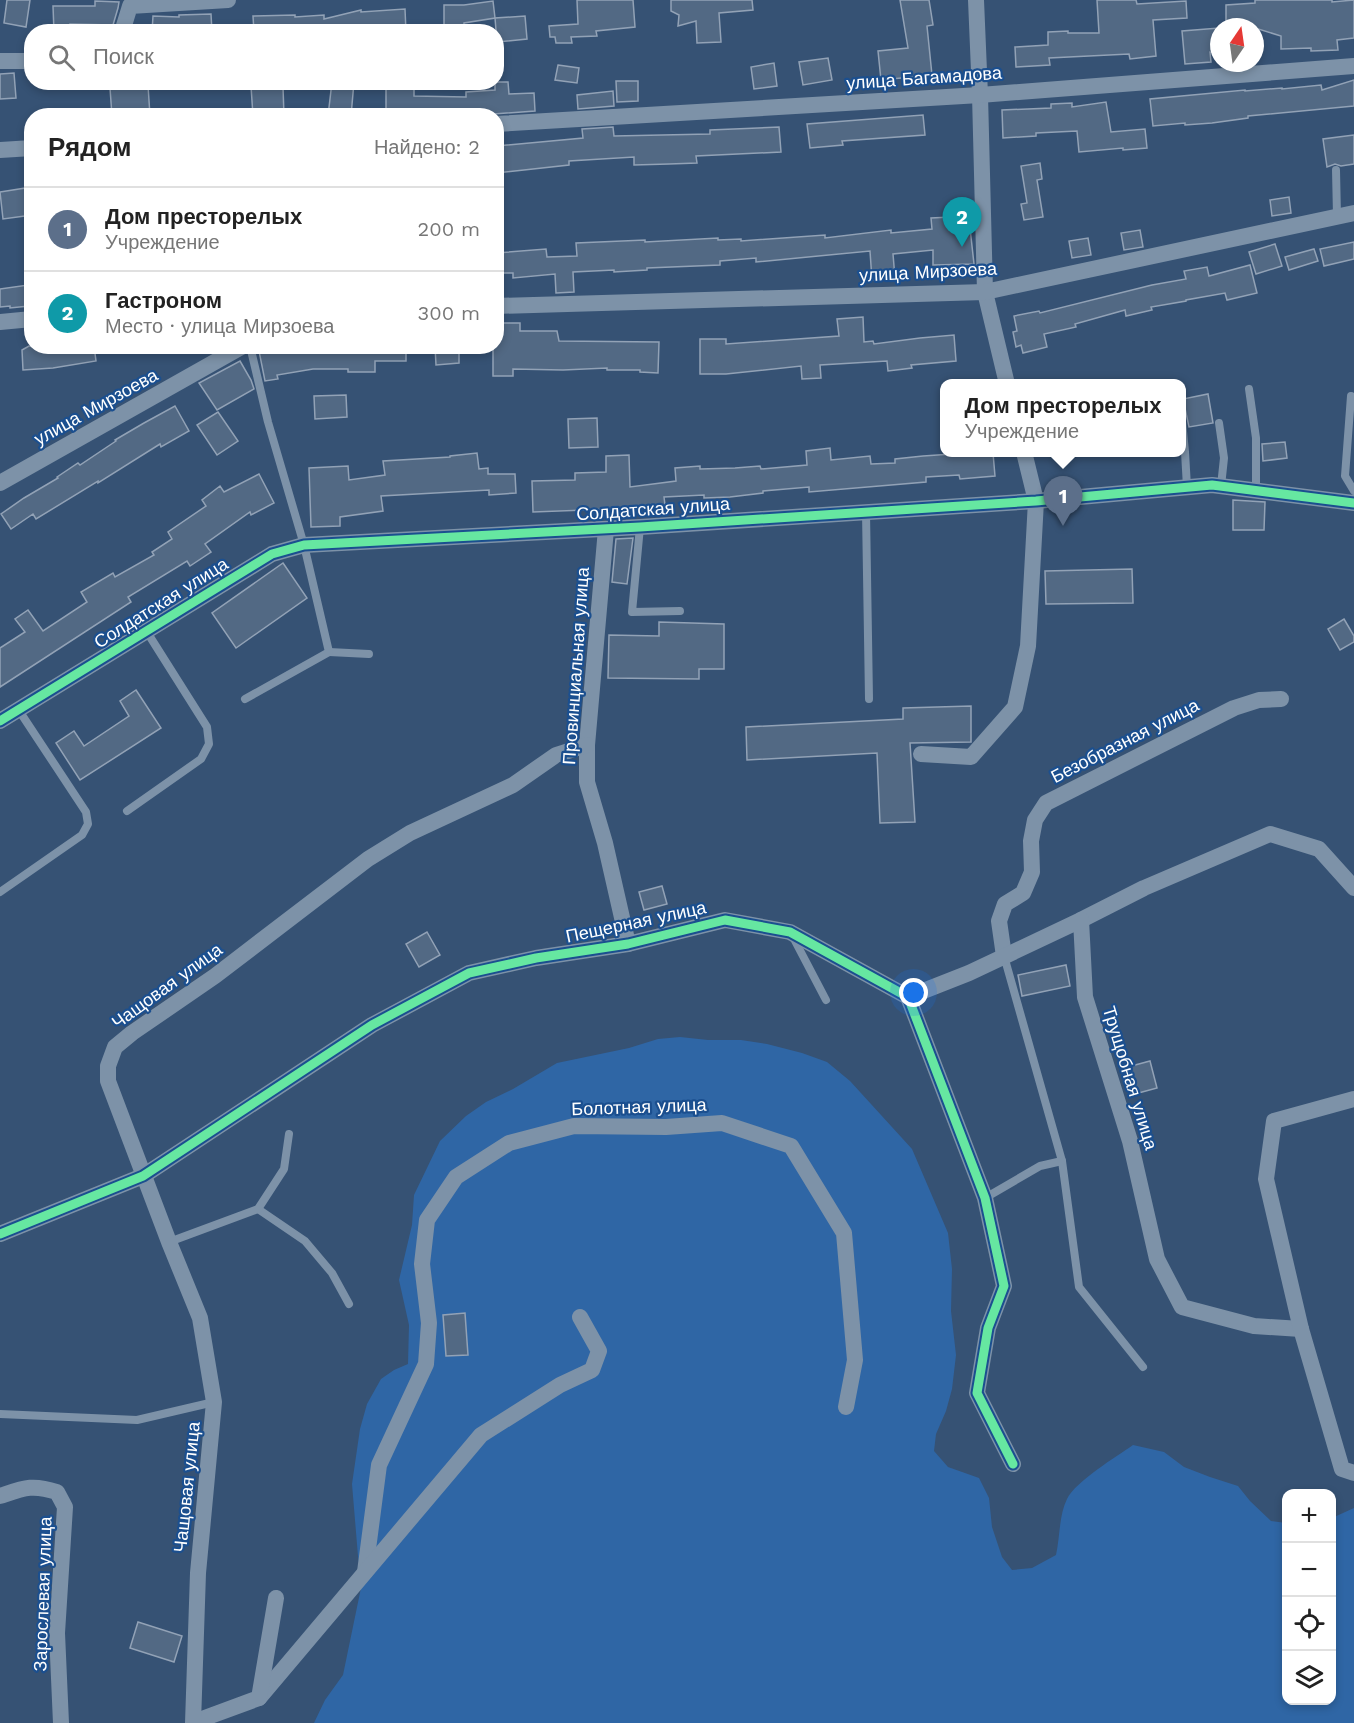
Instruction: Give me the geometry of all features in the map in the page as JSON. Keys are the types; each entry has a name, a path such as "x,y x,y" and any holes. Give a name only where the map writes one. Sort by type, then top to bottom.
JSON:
{"street":[{"path":"124,24 130,6 228,0"},
{"path":"976,0 985,292 1006,379"},
{"path":"0,61 24,61"},
{"name":"улица Багамадова","path":"504,123 980,95 1354,66"},
{"path":"0,150 24,148"},
{"name":"улица Мирзоева","path":"504,306 985,292 1346,214"},
{"path":"0,321 24,320"},
{"name":"улица Мирзоева","path":"0,483 229,354"},
{"path":"921,753 971,757 1015,707 1028,646 1036,501 1025,457"},
{"name":"Солдатская улица","path":"0,721 272,554 304,545 640,527 1036,501 1212,485 1354,503"},
{"name":"Провинциальная улица","path":"606,529 587,745 587,782 605,843 628,944"},
{"name":"Безобразная улица","path":"1005,956 999,921 1005,904 1023,892 1032,872 1030,842 1035,820 1046,803 1234,708 1259,700 1281,699"},
{"name":"Чащовая улица","path":"193,1723 198,1573 214,1401 200,1318 108,1081 108,1066 115,1047 215,976 368,859 410,833 513,785 556,755 587,745"},
{"path":"1013,1464 977,1393 988,1328 1004,1286 985,1198 908,997 969,974 1144,888 1270,834 1319,849 1354,888"},
{"name":"Пещерная улица","path":"0,1234 143,1176 372,1025 469,973 536,958 628,944 725,920 790,932 908,997"},
{"name":"Трущобная улица","path":"1081,920 1085,997 1130,1141 1157,1259 1182,1308 1254,1326 1301,1329"},
{"path":"1354,1099 1274,1121 1266,1179 1301,1329 1342,1469 1354,1473"},
{"name":"Болотная улица","path":"365,1572 380,1465 426,1364 429,1323 422,1264 427,1220 456,1177 509,1143 574,1126 666,1127 722,1123 791,1146 843,1233 855,1360 846,1407"},
{"path":"193,1723 259,1698 481,1435 560,1385 592,1370 599,1351 580,1317"},
{"name":"Зарослевая улица","path":"0,1496 40,1486 57,1492 65,1507 57,1633 61,1723"},
{"path":"259,1698 276,1598"}],"lane":[{"path":"1336,170 1346,214"},
{"path":"252,354 268,422 304,545 329,652"},
{"path":"1249,389 1256,438 1256,491"},
{"path":"1351,396 1345,476 1354,491"},
{"path":"1219,423 1224,458 1221,486"},
{"path":"1185,457 1187,488"},
{"path":"866,512 869,699"},
{"path":"640,527 632,612 680,611"},
{"path":"127,811 201,759 209,744 207,727 147,632"},
{"path":"245,699 329,652 369,654"},
{"path":"0,892 82,835 88,824 86,812 18,709"},
{"path":"790,932 825,1000"},
{"path":"1005,956 1062,1161 1079,1287 1143,1367"},
{"path":"169,1242 258,1209 284,1169 289,1134"},
{"path":"985,1198 1040,1166 1062,1161"},
{"path":"258,1209 305,1241 332,1273 349,1304"},
{"path":"0,1414 137,1420 214,1401"}],"shaded area":[{"path":"680,1037 741,1040 767,1044 827,1062 850,1081 912,1149 948,1233 952,1269 951,1311 956,1355 952,1389 936,1434 934,1451 948,1467 979,1478 989,1498 992,1527 1002,1557 1012,1570 1032,1568 1056,1555 1064,1505 1072,1492 1087,1477 1133,1445 1164,1452 1184,1467 1238,1486 1271,1521 1282,1522 1282,1705 1336,1705 1336,1516 1354,1508 1354,1723 314,1723 325,1700 343,1675 362,1583 352,1484 360,1429 367,1404 381,1379 408,1364 409,1325 399,1280 412,1225 414,1195 440,1141 466,1116 486,1102 557,1063 629,1048 658,1039"}],"building":[{"path":"7,0 30,0 26,24 24,27 4,23"},
{"path":"577,0 633,0 635,27 596,31 597,36 571,37 572,43 556,43 555,37 550,37 549,26 578,24"},
{"path":"671,0 752,0 753,10 719,13 721,42 697,43 696,21 678,26 679,15 671,11"},
{"path":"900,0 929,0 933,25 927,26 932,75 881,80 878,51 908,48"},
{"path":"1097,0 1136,0 1137,4 1186,1 1187,18 1153,20 1156,56 1130,59 1129,54 1049,58 1050,65 1016,67 1015,47 1048,45 1048,32 1099,33"},
{"path":"1255,0 1332,0 1332,2 1354,0 1354,38 1337,40 1338,50 1281,49 1281,36 1264,31 1264,18 1226,18 1226,5 1255,3"},
{"path":"95,1 119,2 113,24 54,24 53,6 95,6"},
{"path":"493,1 495,18 464,24 444,24 444,5"},
{"path":"405,9 406,24 254,24 253,16 324,15 324,19 361,10 361,12"},
{"path":"211,14 212,24 152,24 153,16 179,17 179,15"},
{"path":"525,16 527,39 504,41 504,24 496,24 495,18"},
{"path":"1210,29 1210,62 1185,64 1182,31"},
{"path":"828,58 832,80 803,85 799,62"},
{"path":"774,63 777,86 754,89 751,67"},
{"path":"558,65 579,68 577,83 555,80"},
{"path":"14,73 16,98 0,99 0,74"},
{"path":"1354,80 1354,106 1248,116 1248,118 1212,123 1153,126 1150,99 1321,85 1322,90"},
{"path":"616,81 638,81 638,101 617,102"},
{"path":"504,82 508,82 509,94 534,93 535,111 504,113 504,108 386,108 386,90 414,90 414,96 466,97 466,92 504,90"},
{"path":"110,90 148,90 149,108 111,108"},
{"path":"251,90 283,90 284,108 252,108"},
{"path":"331,90 353,90 352,108 329,108"},
{"path":"613,91 614,106 578,109 577,95"},
{"path":"1106,102 1111,132 1145,129 1147,148 1079,152 1077,131 1036,133 1036,136 1003,138 1002,110 1051,108 1051,104 1072,103 1072,107"},
{"path":"923,115 925,135 842,141 843,145 810,148 807,124"},
{"path":"613,127 614,136 710,134 710,130 779,127 781,152 696,156 697,163 634,165 634,157 569,161 569,165 504,172 504,145 583,138 582,129"},
{"path":"1354,135 1354,164 1341,166 1335,164 1327,167 1323,139"},
{"path":"1040,163 1042,179 1037,180 1043,217 1024,220 1021,204 1027,203 1021,166"},
{"path":"24,188 24,216 3,219 0,192"},
{"path":"1289,197 1291,213 1272,216 1270,200"},
{"path":"951,217 951,230 970,228 974,264 933,265 933,250 893,254 895,278 872,280 870,251 756,262 756,258 720,261 720,265 647,268 647,270 614,272 614,270 573,272 574,292 556,293 555,274 513,278 513,273 504,273 504,252 546,249 547,257 577,256 576,243 718,238 718,240 741,239 741,241 825,235 825,238 891,230 891,233 932,229 931,218"},
{"path":"1140,230 1143,247 1124,250 1121,233"},
{"path":"1088,238 1091,255 1072,258 1069,241"},
{"path":"1354,242 1354,259 1324,266 1320,249"},
{"path":"1275,244 1282,266 1256,274 1249,252"},
{"path":"1314,249 1318,261 1289,270 1285,257"},
{"path":"1250,265 1257,293 1227,300 1225,293 1151,307 1152,310 1126,316 1125,310 1075,324 1076,327 1044,334 1047,347 1023,353 1021,345 1016,347 1013,332 1017,331 1014,316 1039,311 1040,313 1152,285 1186,279 1184,271 1207,267 1209,276"},
{"path":"24,286 24,307 0,307 0,289"},
{"path":"863,317 864,342 873,341 874,344 954,335 956,361 911,365 912,368 888,371 887,361 820,365 821,378 802,379 801,366 726,374 700,374 700,339 726,339 726,344 839,336 837,319"},
{"path":"504,323 520,323 520,331 557,331 559,341 659,342 658,373 640,372 640,370 607,370 607,368 513,369 513,376 493,376 493,354 504,354"},
{"path":"24,349 24,354 95,354 96,361 23,370 22,350"},
{"path":"260,354 406,354 406,361 375,361 375,372 313,369 277,375 278,379 265,381"},
{"path":"435,354 459,354 459,363 436,365"},
{"path":"240,361 254,389 217,410 199,383"},
{"path":"1208,394 1213,423 1189,427 1186,398"},
{"path":"346,395 347,417 315,419 314,396"},
{"path":"175,406 189,431 161,447 160,444 36,519 33,514 11,529 1,514 78,463 80,465 115,440"},
{"path":"218,412 238,441 217,455 197,425"},
{"path":"597,418 598,447 569,448 568,419"},
{"path":"1285,442 1287,458 1263,461 1262,444"},
{"path":"830,448 831,460 870,456 871,464 895,463 895,459 940,455 940,457 993,457 995,476 960,479 959,475 926,477 926,482 809,492 809,487 763,491 763,493 730,497 704,498 704,495 664,497 665,505 632,509 632,514 612,515 612,509 533,512 532,481 575,480 575,473 606,472 606,456 629,455 630,487 676,481 675,468 760,466 761,469 807,465 806,451"},
{"path":"477,453 479,469 488,468 488,474 515,474 516,493 489,495 489,490 381,496 383,511 340,517 340,526 311,527 309,468 348,466 349,480 385,475 383,461"},
{"path":"259,474 274,503 251,515 250,512 205,544 211,552 190,566 187,561 128,597 131,602 0,687 0,648 25,632 15,619 28,610 43,631 87,602 81,592 113,573 115,577 154,555 152,552 172,539 168,532 206,506 202,500 220,486 224,492"},
{"path":"1233,500 1265,502 1264,530 1233,530"},
{"path":"633,538 627,584 612,582 616,539"},
{"path":"283,563 307,598 236,648 212,613"},
{"path":"1132,569 1133,603 1046,604 1045,571"},
{"path":"1344,619 1354,636 1354,642 1340,650 1328,629"},
{"path":"659,622 724,624 724,669 699,669 699,679 608,678 609,635 659,636"},
{"path":"136,690 161,728 80,780 56,743 74,731 84,746 129,716 120,701"},
{"path":"971,706 971,742 910,743 915,822 880,823 877,753 747,760 746,727 903,719 903,708"},
{"path":"662,886 667,904 644,910 639,892"},
{"path":"427,932 440,955 419,967 406,944"},
{"path":"1066,965 1070,986 1022,996 1018,975"},
{"path":"1150,1061 1157,1088 1131,1095 1124,1068"},
{"path":"465,1313 468,1355 446,1356 443,1315"},
{"path":"138,1622 182,1636 174,1662 130,1648"}],"cycle path":[{"path":"0,721 272,554 304,545 640,527 1036,501 1212,485 1354,503"},
{"path":"0,1234 143,1176 372,1025 469,973 536,958 628,944 725,920 790,932 908,997 985,1198 1004,1286 988,1328 977,1393 1013,1464"}],"place":[{"name":"Гастроном","path":"962,247"},
{"name":"Дом престорелых","path":"1063,526"}]}
